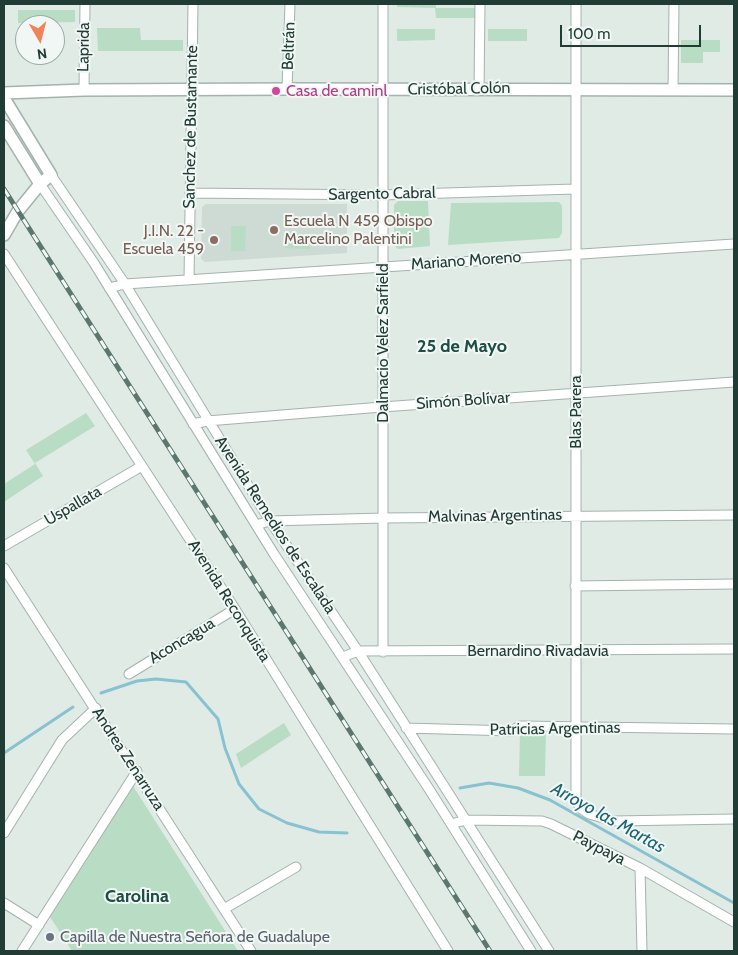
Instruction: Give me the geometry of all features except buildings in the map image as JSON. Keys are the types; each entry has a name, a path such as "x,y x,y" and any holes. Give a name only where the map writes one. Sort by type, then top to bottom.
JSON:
{"street":[{"name":"Laprida","path":"84,90 85,4"},
{"name":"Sanchez de Bustamante","path":"189,280 193,4"},
{"name":"Beltrán","path":"288,89 290,4"},
{"name":"Dalmacio Velez Sarfield","path":"383,4 383,652"},
{"path":"479,89 480,4"},
{"name":"Blas Parera","path":"576,4 574,189 576,799 580,808 589,814 614,821 734,819"},
{"path":"673,88 674,4"},
{"name":"Cristóbal Colón","path":"4,93 84,90 288,89 673,88 734,90"},
{"name":"Avenida Remedios de Escalada","path":"4,98 51,175 125,284 207,421 270,521 358,651 549,951"},
{"name":"Avenida Remedios de Escalada","path":"4,126 109,288 256,524 429,789 531,951"},
{"path":"4,235 18,211 40,184 51,175"},
{"name":"Sargento Cabral","path":"190,193 382,195 574,189"},
{"name":"Mariano Moreno","path":"109,288 125,284 734,244"},
{"name":"Avenida Reconquista","path":"4,254 235,609 357,808 448,951"},
{"name":"Simón Bolívar","path":"193,424 207,421 382,407 734,382"},
{"name":"Uspallata","path":"4,546 142,466"},
{"name":"Malvinas Argentinas","path":"256,524 270,521 383,518 734,515"},
{"name":"Andrea Zenarruza","path":"4,568 251,951"},
{"path":"575,586 734,584"},
{"name":"Aconcagua","path":"129,674 235,609"},
{"name":"Bernardino Rivadavia","path":"342,657 358,651 734,649"},
{"path":"4,833 62,740 96,708"},
{"name":"Patricias Argentinas","path":"406,728 512,731 520,726 734,729"},
{"path":"22,951 136,771"},
{"name":"Paypaya","path":"450,822 466,820 542,821 640,868 734,922"},
{"path":"224,909 296,867"},
{"path":"640,868 642,951"},
{"path":"4,903 39,926"}],"shaded area":[{"name":"Escuela N 459 Obispo Marcelino Palentini","path":"206,204 347,204 347,253 205,262 201,259 202,207"}],"green space":[{"path":"397,4 436,4 436,8 475,8 475,18 436,18 435,8 397,7"},
{"path":"18,10 75,10 75,22 65,22 65,15 18,15"},
{"path":"97,28 140,28 141,40 183,40 183,51 98,51"},
{"path":"397,29 435,29 435,40 397,41"},
{"path":"488,29 527,29 527,41 488,41"},
{"path":"681,40 720,40 720,52 703,52 703,63 681,63"},
{"path":"398,201 428,201 430,246 398,249 394,245 394,205"},
{"path":"559,202 562,206 562,233 559,238 448,245 451,203"},
{"path":"231,226 246,226 245,251 231,251"},
{"path":"285,233 311,234 310,249 285,248"},
{"path":"86,413 95,426 35,463 43,476 4,502 4,484 35,464 26,450"},
{"path":"284,723 291,735 241,768 236,754"},
{"path":"520,731 546,731 545,776 519,776"},
{"path":"133,786 238,951 72,951 50,917"}],"waterway":[{"name":"Arroyo las Martas","path":"101,693 137,681 156,679 186,682 218,719 225,748 239,784 259,809 287,823 319,832 347,833"},
{"name":"Arroyo las Martas","path":"4,753 73,707"},
{"name":"Arroyo las Martas","path":"460,788 489,783 518,788 550,800 734,903"}],"railway":[{"path":"4,189 490,951"}],"place":[{"name":"Casa de caminl","path":"276,91"},
{"name":"Escuela N 459 Obispo Marcelino Palentini","path":"274,230"},
{"name":"J.I.N. 22 - Escuela 459","path":"214,240"},
{"name":"Capilla de Nuestra Señora de Guadalupe","path":"50,937"}],"district":[{"name":"25 de Mayo","path":"462,347"},
{"name":"Carolina","path":"137,897"}]}
